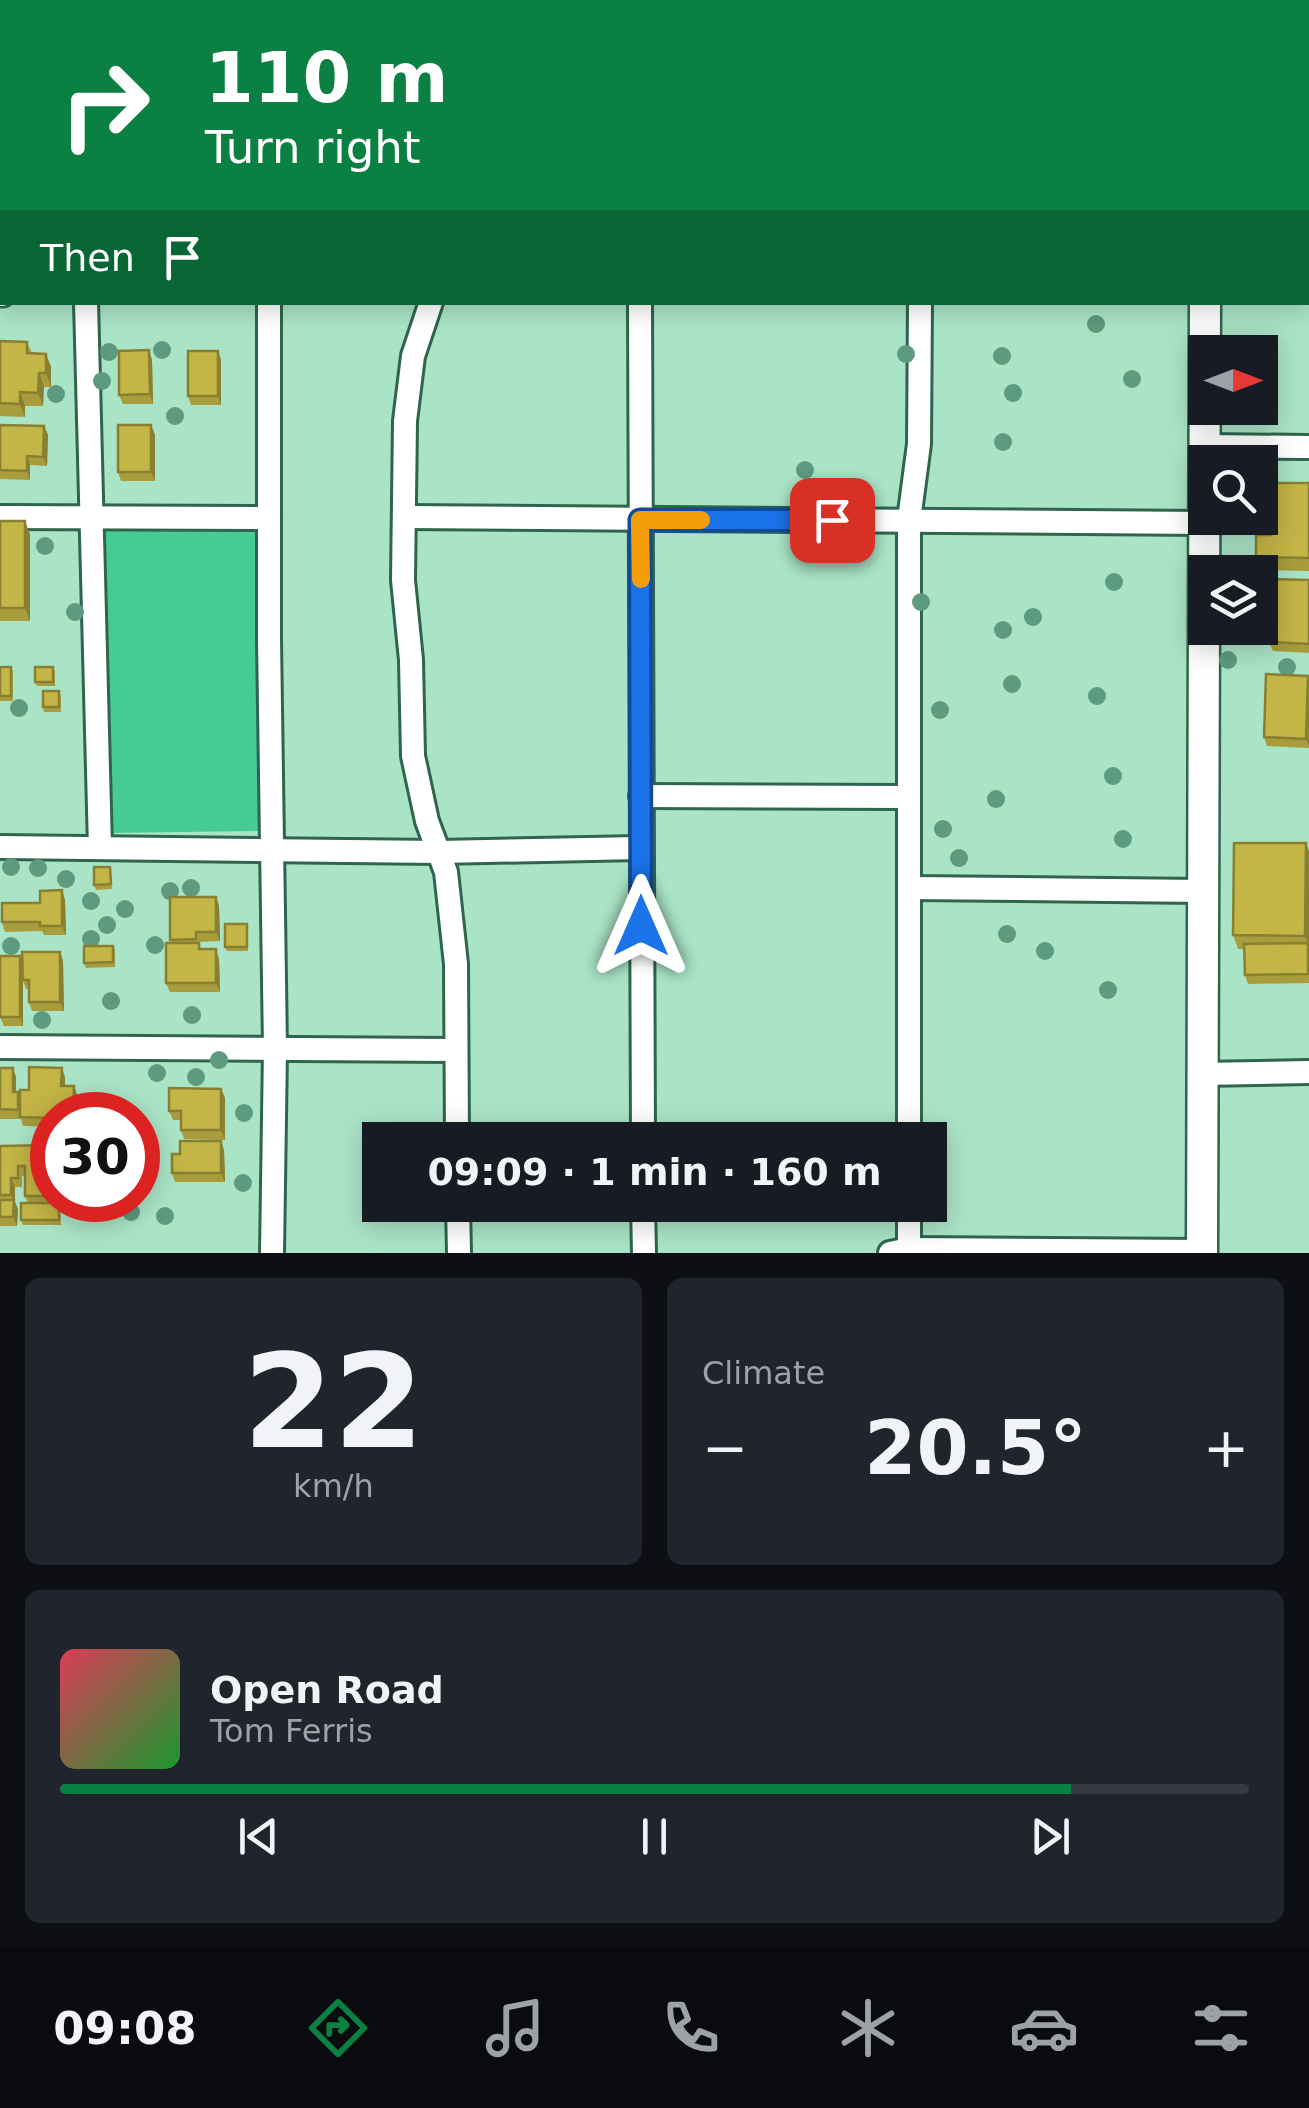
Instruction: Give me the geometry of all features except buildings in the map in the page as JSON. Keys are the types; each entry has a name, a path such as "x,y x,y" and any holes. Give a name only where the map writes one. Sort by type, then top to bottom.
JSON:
{"street":[{"path":"86,305 100,848"},
{"path":"268,305 275,1049 272,1253"},
{"path":"430,305 413,356 408,390 404,580 413,756 418,789 446,872 456,964 456,1122"},
{"path":"640,305 643,1122"},
{"path":"909,1122 910,520 919,444 920,305"},
{"path":"1205,305 1205,445"},
{"path":"1278,447 1309,447"},
{"path":"0,516 269,518"},
{"path":"404,517 1188,523"},
{"path":"907,1222 903,1252 1202,1252 1205,535"},
{"path":"641,796 908,797"},
{"path":"0,847 439,852 640,848"},
{"path":"908,888 1203,891"},
{"path":"0,1047 454,1050"},
{"path":"1201,1074 1309,1072"},
{"path":"459,1222 460,1253"},
{"path":"643,1222 644,1253"}],"green space":[{"path":"259,529 261,831 108,833 106,530"}],"slow traffic":[{"path":"641,579 640,520 701,520"}],"route":[{"path":"641,926 640,520 832,520"}]}
